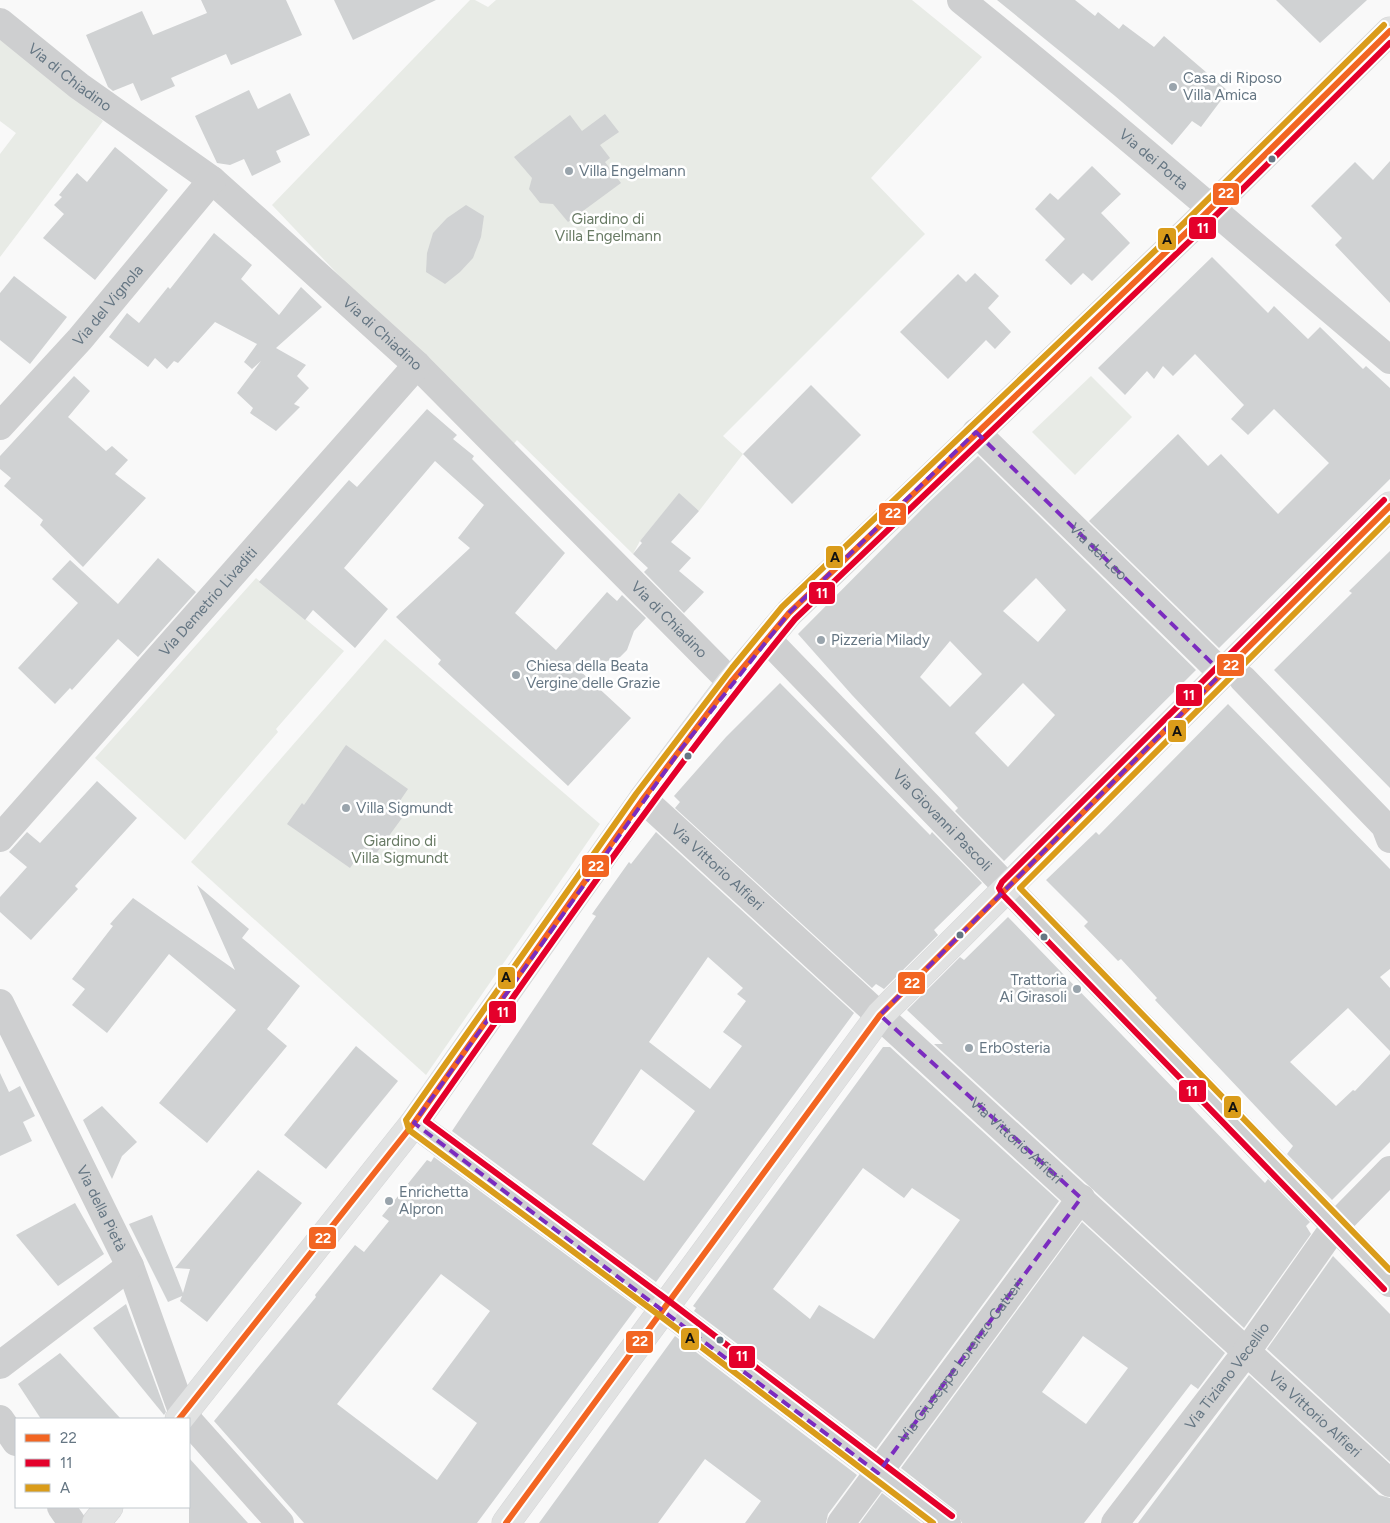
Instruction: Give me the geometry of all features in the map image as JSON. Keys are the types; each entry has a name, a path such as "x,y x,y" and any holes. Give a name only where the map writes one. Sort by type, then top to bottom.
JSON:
{"main road":[{"path":"185,1418 414,1123 643,799 731,682 789,613 1210,209 1390,31"},
{"path":"506,1523 880,1015 1008,888 1232,676 1390,506"},
{"path":"96,1523 109,1508"}],"street":[{"name":"Via dei Porta","path":"961,0 1081,96 1210,209 1390,360"},
{"name":"Via di Chiadino","path":"0,22 79,86 212,180 417,365 731,682"},
{"name":"Via del Vignola","path":"0,426 80,339 212,180"},
{"name":"Via Demetrio Livaditi","path":"0,838 417,365"},
{"name":"Via dei Leo","path":"976,432 1232,676 1385,826 1390,839"},
{"name":"Via Giovanni Pascoli","path":"767,639 1390,1283"},
{"name":"Via Vittorio Alfieri","path":"643,799 1081,1198 1390,1483"},
{"name":"Via della Pietà","path":"0,1003 130,1266 185,1418"},
{"path":"414,1123 664,1308 878,1473 947,1523"},
{"name":"Via Tiziano Vecellio","path":"1115,1523 1247,1351 1335,1226 1390,1170"},
{"name":"Via Giuseppe Lorenzo Gatteri","path":"841,1523 1081,1198"},
{"path":"0,1365 130,1266"},
{"path":"0,1419 15,1441"},
{"name":"Via della Pietà","path":"190,1424 280,1523"},
{"path":"62,1508 72,1523"}],"highlighted area":[{"path":"976,432 1222,673 880,1015 1081,1198 878,1473 414,1123 681,749 789,613"}],"green space":[{"name":"Giardino di Villa Engelmann","path":"470,0 475,0 488,7 496,0 912,0 982,57 871,178 925,234 723,436 743,454 699,511 679,494 640,541 633,554 517,440 507,452 272,205"},
{"path":"0,35 103,121 0,257 0,154 16,133 0,121"},
{"path":"1091,376 1132,417 1075,475 1032,432"},
{"path":"256,578 344,651 276,729 278,732 185,840 95,758"},
{"name":"Giardino di Villa Sigmundt","path":"385,639 600,824 426,1075 191,862"}],"building":[{"path":"201,0 286,0 302,35 231,65 226,54 171,78 175,86 141,101 133,83 113,91 108,87 86,35 142,11 153,35 207,13"},
{"path":"334,0 436,0 353,40"},
{"path":"997,0 1075,0 1095,16 1098,12 1119,29 1123,24 1154,47 1164,36 1228,91 1201,127 1192,121 1172,145"},
{"path":"1276,0 1367,0 1320,43"},
{"path":"249,90 258,109 290,93 310,135 276,151 281,162 252,176 244,159 230,165 217,163 195,116"},
{"name":"Villa Engelmann","path":"605,114 619,132 600,145 610,158 605,162 621,183 568,222 553,204 540,203 529,189 532,178 514,157 570,115 582,131"},
{"path":"115,147 168,190 95,280 43,238 64,214 54,205 62,197 59,195 77,173 87,182"},
{"path":"1390,161 1390,303 1335,245 1342,238 1311,206 1355,162 1373,180"},
{"path":"1092,166 1121,194 1101,213 1130,243 1092,281 1083,273 1071,285 1045,260 1065,239 1035,209 1050,193 1058,200"},
{"path":"466,205 484,216 481,237 473,258 445,284 426,272 427,253 433,233 447,218"},
{"path":"214,233 252,265 241,279 279,315 301,287 322,307 276,348 306,365 297,376 309,388 294,404 300,407 276,431 250,413 253,408 237,393 261,361 252,369 244,362 257,344 215,322 178,363 174,361 167,369 155,358 148,367 109,337 127,313 139,323 168,287 170,289"},
{"path":"1212,257 1268,313 1274,306 1308,339 1320,327 1363,369 1366,366 1390,388 1390,479 1219,648 1089,521 1178,434 1208,466 1221,454 1278,514 1329,463 1274,409 1248,435 1231,419 1244,405 1195,354 1173,376 1163,366 1154,379 1147,371 1125,395 1098,368"},
{"path":"975,273 999,296 988,308 1011,332 995,349 986,340 948,379 900,332 958,274 966,282"},
{"path":"14,276 67,317 30,364 0,340 0,293"},
{"path":"74,376 90,391 68,417 106,451 112,446 128,460 115,474 146,498 83,567 40,525 43,520 4,486 11,478 0,469 0,456"},
{"path":"811,385 861,435 792,504 743,454"},
{"path":"427,409 457,435 453,439 474,456 472,459 565,553 515,613 556,650 607,592 617,601 622,595 646,618 634,631 627,650 620,657 579,670 631,718 568,786 438,664 441,660 396,617 470,548 458,538 484,505 435,461 344,568 388,609 355,648 313,610 305,620 259,582 349,480 357,487"},
{"path":"978,456 1196,670 1004,861 955,811 958,808 852,695 798,634 925,506","holes":["1036,578 1066,610 1038,642 1003,611","950,641 982,674 950,707 920,677","1023,683 1055,715 1008,767 975,733"]},
{"path":"679,493 699,511 671,542 691,558 679,571 704,592 684,613 644,572 648,568 633,554 642,543 640,541"},
{"path":"1390,551 1390,788 1274,670 1352,593 1349,591"},
{"path":"158,558 196,592 138,657 118,639 72,690 70,688 55,704 18,668 78,603 52,579 70,560 118,604"},
{"path":"780,683 930,835 932,832 982,883 934,930 938,935 884,989 876,984 872,988 675,808 680,802 674,796 726,737"},
{"path":"1228,704 1390,869 1390,969 1380,977 1390,988 1390,1051 1348,1008 1290,1062 1336,1106 1353,1090 1355,1091 1390,1054 1390,1142 1332,1200 1287,1154 1293,1146 1155,1000 1157,998 1121,959 1118,961 1084,926 1088,922 1046,880 1096,832 1099,835"},
{"name":"Villa Sigmundt","path":"346,745 408,789 393,811 402,818 375,855 364,848 350,868 287,824 302,803 304,805"},
{"path":"97,781 137,818 75,886 78,889 31,940 0,912 0,897 27,867 9,852 27,832 40,843"},
{"path":"656,832 854,1013 656,1282 452,1131 596,916 592,914 629,862 631,864","holes":["708,957 743,988 737,994 746,1001 723,1032 742,1046 710,1089 649,1042","641,1069 695,1111 644,1181 592,1144"]},
{"path":"197,885 249,929 242,938 300,986 267,1029 287,1046 207,1143 159,1103 236,1010 169,954 107,1033 72,1005 85,989 72,979 113,926 110,924 133,898 235,970"},
{"path":"1008,917 1265,1183 1268,1179 1310,1222 1306,1226 1311,1234 1244,1328 934,1044 943,1044 907,1010 960,957 964,960"},
{"path":"356,1046 398,1081 326,1169 284,1135"},
{"path":"883,1047 890,1047 1059,1201 876,1449 694,1311 696,1308 693,1306","holes":["863,1168 904,1198 912,1188 960,1220 874,1339 819,1305 810,1319 773,1289"]},
{"path":"0,1073 9,1092 20,1086 35,1116 23,1122 32,1141 0,1156"},
{"path":"102,1106 137,1142 122,1156 112,1179 83,1120"},
{"path":"434,1157 637,1307 477,1523 304,1523 214,1421 316,1297 315,1295 355,1245 364,1252 389,1221 382,1216 427,1160 431,1162","holes":["441,1274 490,1311 432,1389 477,1423 437,1480 337,1404"]},
{"path":"258,1170 302,1203 207,1322 180,1301 182,1296 168,1302 129,1224 152,1215 183,1293 190,1269 175,1268"},
{"path":"75,1203 104,1254 58,1286 16,1235"},
{"path":"1082,1222 1225,1353 1198,1389 1191,1384 1084,1523 962,1523 956,1511 901,1468","holes":["1083,1336 1128,1368 1086,1424 1042,1392"]},
{"path":"1333,1256 1390,1314 1390,1462 1267,1349"},
{"path":"126,1304 166,1412 164,1415 93,1328"},
{"path":"675,1336 857,1475 828,1514 826,1523 745,1523 761,1501 705,1459 658,1523 539,1523"},
{"path":"60,1353 120,1418 40,1418 18,1384"},
{"path":"1249,1375 1379,1495 1390,1498 1390,1523 1138,1523"},
{"path":"190,1459 248,1523 189,1523 190,1508"},
{"path":"882,1493 921,1523 860,1523"}],"transit line":[{"name":"A","path":"933,1523 659,1315 409,1130 406,1120 636,794 732,668 782,607 1183,224 1384,25"},
{"name":"22","path":"180,1418 414,1123 643,799 731,682 789,613 1189,230 1390,31"},
{"name":"11","path":"952,1516 669,1301 426,1121 652,804 795,619 1195,236 1390,43"},
{"name":"11","path":"1384,500 1002,882 999,888 1002,894 1384,1289"},
{"name":"22","path":"506,1523 880,1015 1390,506"},
{"name":"A","path":"1390,518 1020,888 1390,1270"}],"place":[{"name":"Casa di Riposo Villa Amica","path":"1173,87"},
{"name":"Villa Engelmann","path":"569,171"},
{"name":"Pizzeria Milady","path":"821,640"},
{"name":"Chiesa della Beata Vergine delle Grazie","path":"516,675"},
{"name":"Villa Sigmundt","path":"346,808"},
{"name":"Trattoria Ai Girasoli","path":"1077,989"},
{"name":"ErbOsteria","path":"969,1048"},
{"name":"Enrichetta Alpron","path":"389,1201"}]}
